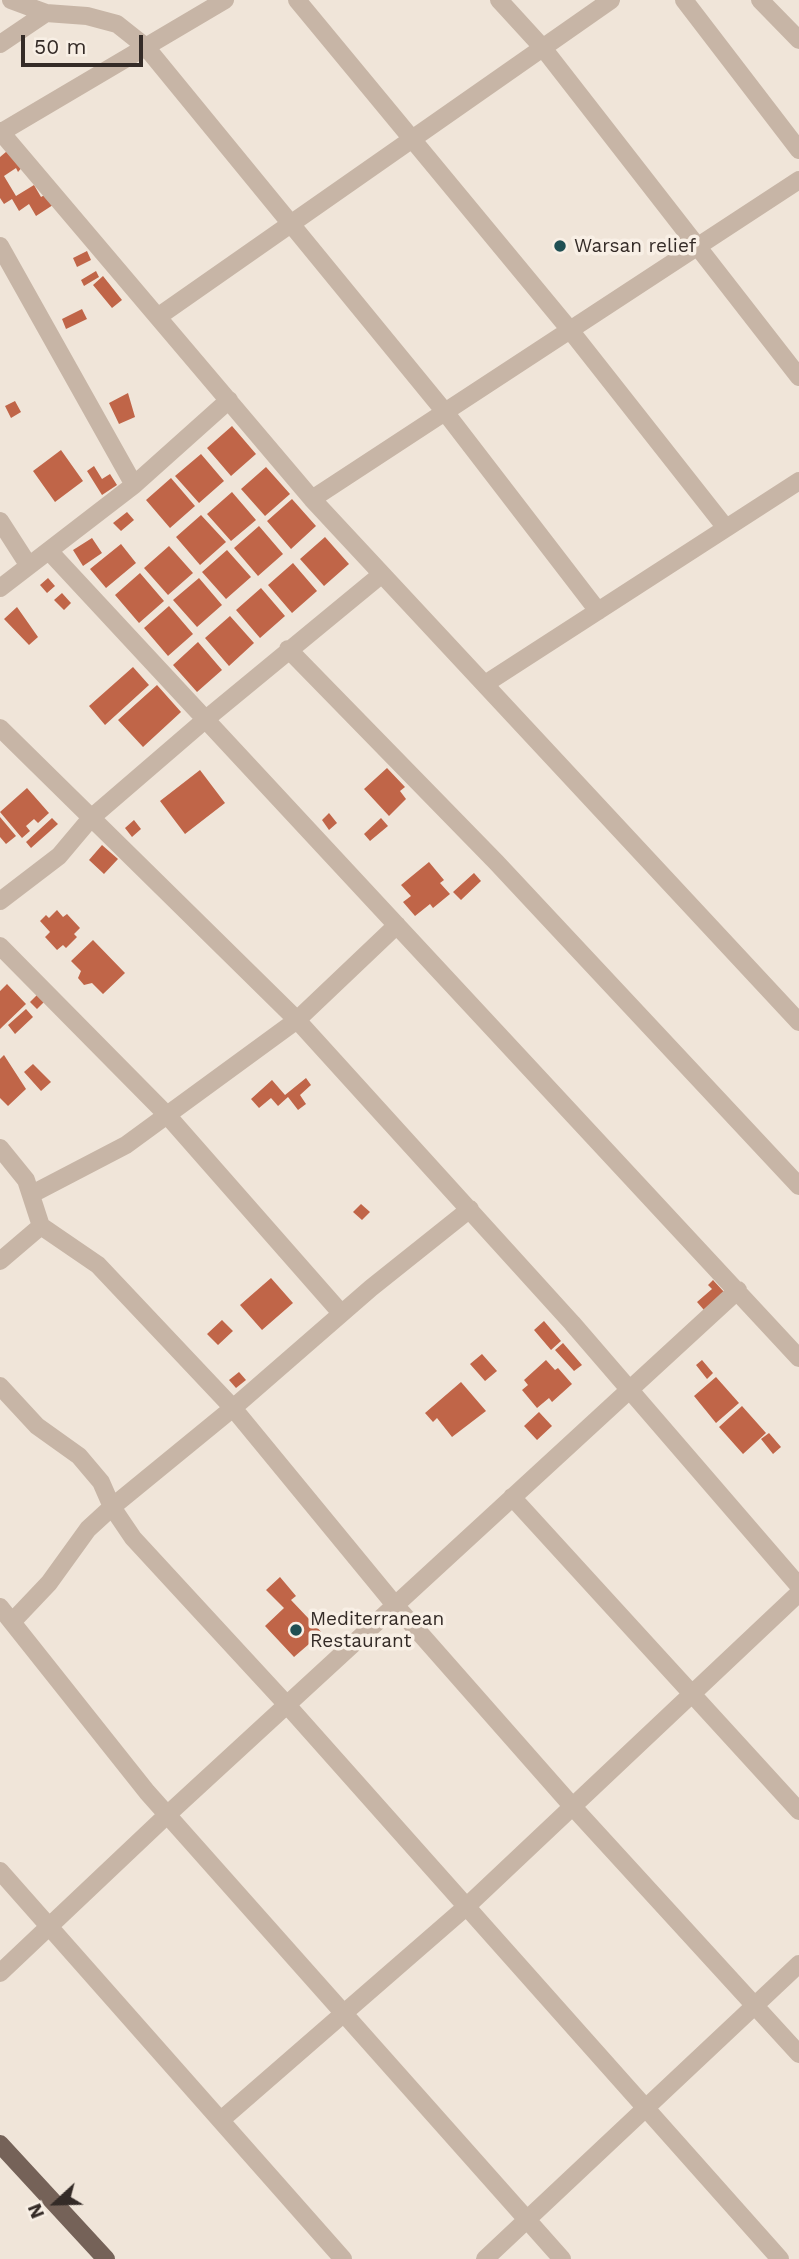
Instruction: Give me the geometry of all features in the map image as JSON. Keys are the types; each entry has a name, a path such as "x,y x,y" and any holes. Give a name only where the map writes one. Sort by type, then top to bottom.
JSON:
{"main road":[{"path":"0,2144 99,2256"}],"street":[{"path":"11,0 46,13 87,16 117,24 146,47 445,412 598,611"},
{"path":"225,0 0,132 312,499 799,1021"},
{"path":"297,0 411,142 570,330 726,528"},
{"path":"499,0 543,48 699,245 799,377"},
{"path":"159,316 611,0"},
{"path":"684,0 799,150"},
{"path":"760,0 799,40"},
{"path":"0,44 46,13"},
{"path":"312,499 799,180"},
{"path":"0,246 134,485"},
{"path":"0,589 134,485 229,400"},
{"path":"485,684 799,481"},
{"path":"0,521 29,566"},
{"path":"49,551 738,1290 799,1359"},
{"path":"0,901 59,856 92,818 206,719 382,574"},
{"path":"288,649 496,862 799,1186"},
{"path":"0,728 297,1020 470,1209 799,1586"},
{"path":"32,1194 107,1156 297,1020 397,925"},
{"path":"0,946 167,1115 341,1313"},
{"path":"0,1148 26,1180 41,1226 97,1265 233,1408 395,1605 573,1807 799,2054"},
{"path":"12,1622 49,1583 88,1529 112,1507 233,1408 341,1313 470,1209"},
{"path":"0,1261 41,1226"},
{"path":"0,1973 48,1925 738,1290"},
{"path":"0,1386 37,1426 79,1456 101,1482 112,1507 133,1538 288,1706 644,2110 780,2259"},
{"path":"512,1497 799,1811"},
{"path":"221,2120 466,1907 690,1692 799,1593"},
{"path":"0,1607 80,1712 167,1815 562,2259"},
{"path":"0,1871 342,2259"},
{"path":"485,2259 799,1964"}],"building":[{"path":"13,146 24,165 18,172 16,168 4,176 16,196 34,185 41,197 50,192 56,203 36,216 29,204 19,211 12,199 4,204 0,198 0,157"},
{"path":"87,251 91,260 77,267 73,258"},
{"path":"96,271 99,277 84,286 81,280"},
{"path":"103,276 122,300 112,308 93,285"},
{"path":"82,309 87,319 66,329 62,319"},
{"path":"128,393 135,417 119,424 109,403"},
{"path":"15,401 21,412 11,418 5,406"},
{"path":"232,426 256,454 231,476 207,448"},
{"path":"61,450 83,481 55,502 33,471"},
{"path":"201,454 224,481 199,503 175,476"},
{"path":"94,466 102,479 110,474 117,485 102,495 87,471"},
{"path":"266,467 290,494 265,516 241,489"},
{"path":"171,478 195,506 170,528 146,500"},
{"path":"232,492 256,520 231,541 207,514"},
{"path":"292,499 316,526 291,549 267,521"},
{"path":"127,512 134,520 121,531 113,523"},
{"path":"201,515 226,542 200,565 176,537"},
{"path":"259,526 283,554 258,576 234,548"},
{"path":"325,537 349,564 324,586 300,559"},
{"path":"92,538 102,553 83,566 73,550"},
{"path":"121,544 136,563 106,588 90,569"},
{"path":"169,546 193,573 168,595 144,568"},
{"path":"227,550 251,577 226,599 202,572"},
{"path":"293,563 317,591 292,613 268,585"},
{"path":"140,573 164,601 139,623 115,595"},
{"path":"48,578 55,586 47,593 40,585"},
{"path":"199,578 222,605 197,627 173,600"},
{"path":"261,588 285,616 260,638 236,610"},
{"path":"62,593 71,603 64,610 54,600"},
{"path":"169,606 193,634 168,656 144,628"},
{"path":"17,607 38,637 29,645 4,619"},
{"path":"230,616 254,643 229,666 205,638"},
{"path":"198,642 222,670 197,692 173,665"},
{"path":"133,667 149,685 105,725 89,706"},
{"path":"157,685 181,712 143,747 118,720"},
{"path":"387,768 405,787 400,791 406,799 389,816 364,789"},
{"path":"200,770 225,803 185,834 160,801"},
{"path":"27,788 49,813 38,823 34,819 26,826 30,831 22,838 0,812"},
{"path":"329,813 337,823 329,830 322,820"},
{"path":"0,817 16,836 6,844 0,837"},
{"path":"52,818 58,824 31,848 26,842"},
{"path":"381,818 388,826 370,841 364,834"},
{"path":"134,820 141,829 132,837 125,828"},
{"path":"102,845 118,859 104,874 89,860"},
{"path":"429,862 444,880 440,883 450,894 433,908 430,904 415,916 403,902 411,896 401,885"},
{"path":"474,873 481,881 461,900 453,892"},
{"path":"57,910 63,917 67,914 80,928 74,934 77,937 66,948 63,945 57,950 45,937 50,932 40,921 46,915 49,918"},
{"path":"93,940 125,973 103,994 92,983 84,985 78,978 81,971 71,961"},
{"path":"7,984 26,1004 0,1029 0,991"},
{"path":"38,994 45,1001 37,1009 30,1002"},
{"path":"26,1009 33,1017 15,1034 8,1025"},
{"path":"4,1055 26,1089 8,1106 0,1098 0,1059"},
{"path":"33,1064 51,1082 41,1091 24,1072"},
{"path":"306,1078 311,1085 300,1095 306,1104 298,1110 288,1097 278,1106 271,1098 259,1108 251,1099 272,1080 285,1095"},
{"path":"361,1204 370,1212 362,1220 353,1212"},
{"path":"271,1278 293,1303 262,1330 240,1305"},
{"path":"713,1280 724,1292 704,1310 697,1302 712,1289 708,1285"},
{"path":"222,1320 233,1331 218,1345 207,1334"},
{"path":"544,1321 561,1341 551,1350 534,1330"},
{"path":"563,1343 582,1365 574,1371 555,1350"},
{"path":"482,1354 497,1371 485,1381 470,1364"},
{"path":"546,1360 555,1370 558,1368 572,1384 552,1402 549,1398 537,1408 522,1390 528,1385 524,1380"},
{"path":"702,1360 713,1373 707,1379 696,1365"},
{"path":"239,1372 246,1380 236,1388 229,1380"},
{"path":"716,1377 739,1403 716,1423 694,1396"},
{"path":"461,1382 486,1411 452,1437 437,1418 433,1422 425,1413"},
{"path":"742,1406 766,1433 743,1454 719,1427"},
{"path":"539,1412 552,1426 537,1440 524,1426"},
{"path":"769,1433 781,1447 773,1454 761,1439"},
{"path":"280,1577 296,1596 291,1600 327,1638 315,1650 309,1644 294,1657 265,1626 284,1608 266,1590"}],"place":[{"name":"Warsan relief","path":"560,246"},
{"name":"Mediterranean Restaurant","path":"296,1630"}]}
